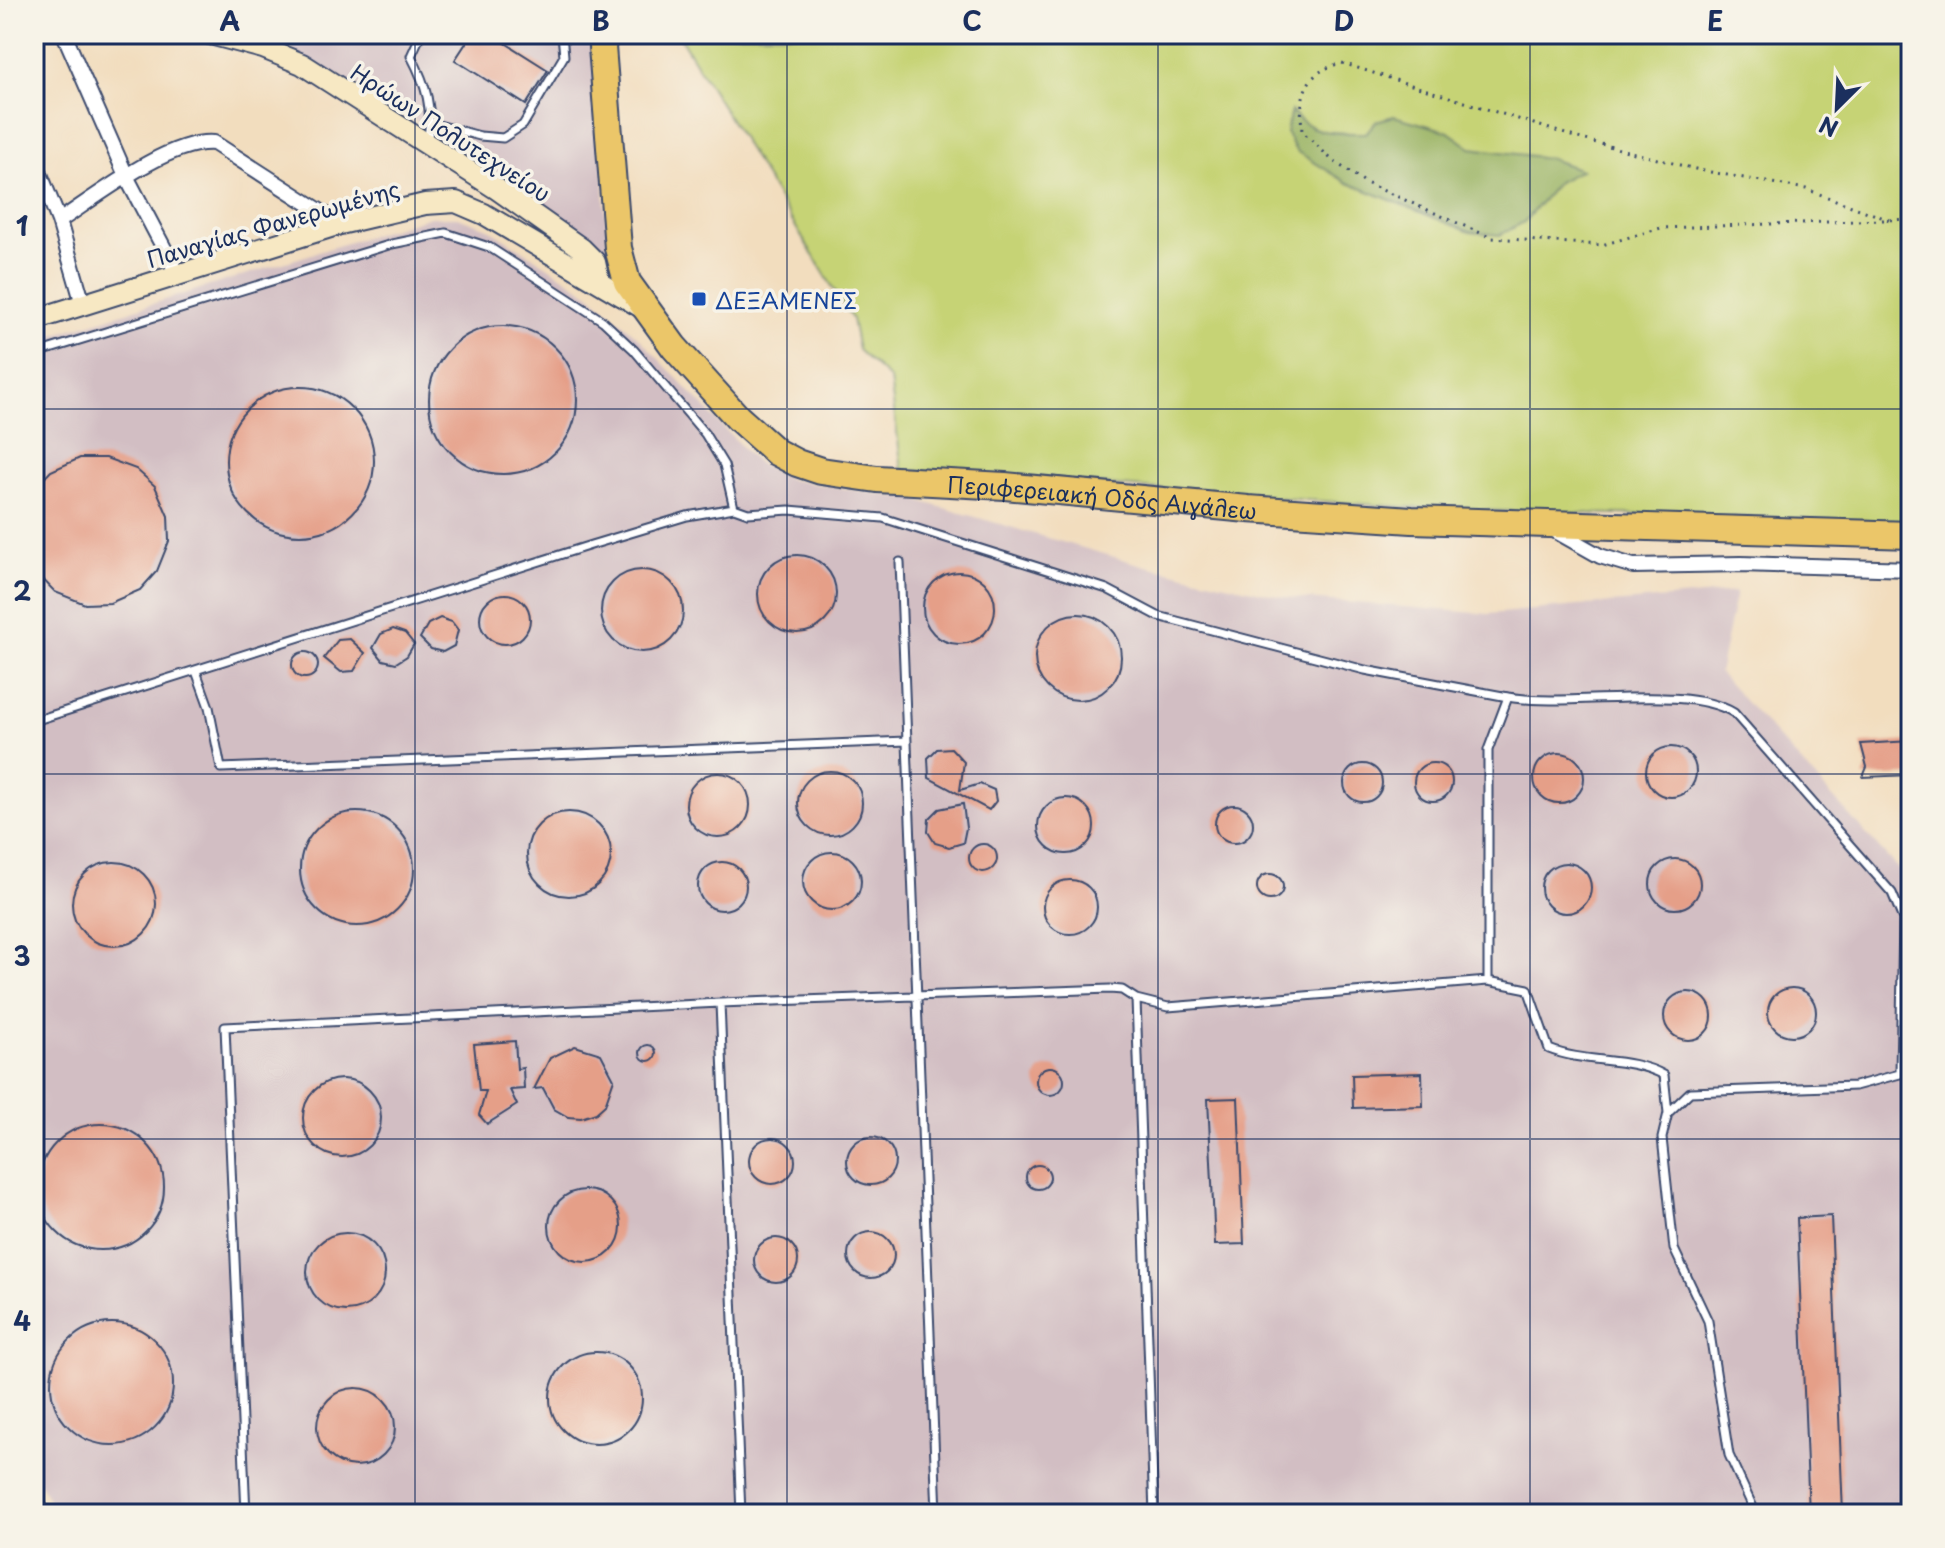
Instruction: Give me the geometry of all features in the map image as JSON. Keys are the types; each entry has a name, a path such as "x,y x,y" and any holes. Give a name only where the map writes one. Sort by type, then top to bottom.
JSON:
{"highway":[{"name":"Περιφερειακή Οδός Αιγάλεω","path":"605,34 603,73 618,248 627,282 645,310 738,418 776,452 821,471 877,479 1005,486 1248,509 1542,524 1911,535"}],"main road":[{"name":"Ηρώων Πολυτεχνείου","path":"210,34 287,57 427,145 582,249 595,262 599,281"},
{"name":"Παναγίας Φανερωμένης","path":"34,320 340,224 425,204 456,202 484,214 645,310"}],"street":[{"path":"64,34 127,178 178,275"},
{"path":"59,221 127,178 185,146 199,142 214,143 340,224"},
{"path":"34,159 59,221 83,304"},
{"path":"1542,524 1600,556 1633,566 1741,564 1911,569"}],"lane":[{"path":"421,34 411,56 423,77 431,123 427,145"},
{"path":"431,123 480,136 503,138 523,125 564,56 562,34"},
{"path":"34,354 392,244 446,233 489,247 603,321 634,350 705,434 724,465 734,508"},
{"path":"34,721 687,516 734,508 748,513 789,510 883,518 1107,589 1171,620 1365,670 1508,697 1564,703 1693,698 1717,703 1734,713 1892,893 1903,919 1900,1071"},
{"path":"900,562 937,1514"},
{"path":"196,671 209,707 221,768 907,741"},
{"path":"1488,981 1488,750 1508,697"},
{"path":"246,1514 225,1027 720,1003 1110,989 1122,990 1136,999 1168,1007 1488,981 1528,989 1549,1049 1572,1058 1647,1066 1664,1075 1668,1113 1662,1138 1674,1249 1708,1321 1729,1455 1756,1514"},
{"path":"1136,999 1154,1514"},
{"path":"720,1003 741,1514"},
{"path":"1668,1113 1690,1092 1855,1086 1900,1071 1911,1071"},
{"path":"34,1492 47,1514"}],"path":[{"path":"1889,220 1806,189 1699,170 1578,138 1342,63 1321,68 1305,87 1300,106 1302,131 1332,160 1366,183 1492,238 1602,245 1661,228 1889,220 1911,219"}],"shaded area":[{"path":"304,34 597,34 607,250 386,100 291,52"},
{"path":"430,217 457,217 488,228 587,292 639,338 756,462 791,480 916,500 1146,566 1283,597 1488,614 1736,592 1719,673 1911,883 1911,1514 55,1514 34,1471 34,341"}],"green space":[{"path":"678,34 1911,34 1911,522 1430,509 902,470 890,379 858,350 852,319"},
{"path":"1291,111 1308,125 1334,133 1366,133 1376,121 1394,116 1447,131 1471,148 1548,158 1581,170 1558,182 1524,222 1500,235 1470,232 1348,183 1296,151 1286,132"}],"building":[{"path":"472,34 491,34 548,70 526,105 455,60"},
{"path":"503,326 531,331 555,348 572,372 577,400 572,428 555,452 531,469 503,474 475,469 451,452 434,428 429,400 434,372 451,348 475,331"},
{"path":"300,387 328,393 352,409 368,433 374,461 368,489 352,513 328,529 300,535 272,529 248,513 232,489 226,461 232,433 248,409 272,393"},
{"path":"80,458 106,458 136,469 155,486 168,516 169,541 157,571 140,590 110,603 85,604 55,592 34,570 34,489 51,471"},
{"path":"797,555 812,558 829,572 836,594 833,609 819,626 797,633 782,630 765,616 758,594 761,579 775,562"},
{"path":"642,570 658,573 671,582 680,595 683,611 680,627 671,640 658,649 642,652 626,649 613,640 604,627 601,611 604,595 613,582 626,573"},
{"path":"966,572 985,582 993,594 993,622 985,634 973,642 952,644 933,634 925,622 923,601 933,582 945,574"},
{"path":"505,594 522,602 530,619 522,636 505,644 488,636 480,619 488,602"},
{"path":"1078,614 1102,621 1114,633 1121,657 1114,681 1102,693 1078,700 1054,693 1042,681 1035,657 1042,633 1054,621"},
{"path":"440,618 452,622 458,630 454,646 443,652 431,649 420,638 428,624"},
{"path":"393,629 405,633 414,644 407,656 396,663 383,660 373,648 381,634"},
{"path":"350,639 365,653 354,671 341,672 324,658 338,640"},
{"path":"305,652 314,656 318,665 314,674 305,678 296,674 292,665 296,656"},
{"path":"1911,741 1911,775 1863,777 1867,767 1861,744"},
{"path":"1671,747 1689,754 1696,772 1689,790 1671,797 1653,790 1646,772 1653,754"},
{"path":"951,748 964,762 960,790 980,784 994,790 996,801 989,810 929,778 928,758 937,749"},
{"path":"1559,753 1577,760 1584,778 1577,796 1559,803 1541,796 1534,778 1541,760"},
{"path":"1433,763 1447,768 1452,782 1447,796 1433,801 1419,796 1414,782 1419,768"},
{"path":"1363,764 1377,769 1382,783 1377,797 1363,802 1349,797 1344,783 1349,769"},
{"path":"824,771 836,771 853,780 860,791 860,815 853,826 836,835 824,835 812,830 803,821 798,809 798,797 803,785 812,776"},
{"path":"712,773 724,773 741,782 748,793 748,817 741,828 724,837 712,837 700,832 691,823 686,811 686,799 691,787 700,778"},
{"path":"1066,798 1086,806 1094,826 1086,846 1066,854 1046,846 1038,826 1046,806"},
{"path":"963,804 966,828 963,843 949,847 935,843 928,832 929,819 939,809"},
{"path":"1234,805 1248,810 1253,824 1248,838 1234,843 1220,838 1215,824 1220,810"},
{"path":"357,812 379,816 398,828 410,847 414,869 410,891 398,910 379,922 357,926 335,922 316,910 304,891 300,869 304,847 316,828 335,816"},
{"path":"569,812 585,815 604,831 611,854 608,870 592,889 569,896 553,893 534,877 527,854 530,838 546,819"},
{"path":"983,844 993,848 997,858 993,868 983,872 973,868 969,858 973,848"},
{"path":"832,852 853,860 861,881 853,902 832,910 811,902 803,881 811,860"},
{"path":"1675,859 1693,866 1700,884 1693,902 1675,909 1657,902 1650,884 1657,866"},
{"path":"114,862 130,865 144,874 153,888 156,904 153,920 144,934 130,943 114,946 98,943 84,934 75,920 72,904 75,888 84,874 98,865"},
{"path":"722,862 739,869 746,886 739,903 722,910 705,903 698,886 705,869"},
{"path":"1566,863 1584,870 1591,888 1584,906 1566,913 1548,906 1541,888 1548,870"},
{"path":"1270,874 1279,878 1283,887 1279,896 1270,900 1261,896 1257,887 1261,878"},
{"path":"1070,880 1089,888 1097,907 1089,926 1070,934 1051,926 1043,907 1051,888"},
{"path":"1792,988 1801,989 1809,995 1815,1003 1815,1021 1809,1029 1801,1035 1792,1036 1783,1035 1775,1029 1769,1021 1768,1012 1769,1003 1775,995 1783,989"},
{"path":"1688,992 1705,999 1712,1016 1705,1033 1688,1040 1671,1033 1664,1016 1671,999"},
{"path":"515,1041 517,1069 523,1068 524,1089 510,1090 517,1105 487,1124 479,1115 486,1091 479,1091 474,1044"},
{"path":"645,1045 651,1045 656,1053 654,1059 645,1061 640,1056 640,1050"},
{"path":"575,1046 601,1054 614,1079 605,1105 596,1113 581,1118 568,1117 554,1109 543,1088 534,1089 550,1058"},
{"path":"1050,1067 1060,1071 1064,1081 1060,1091 1050,1095 1040,1091 1036,1081 1040,1071"},
{"path":"1422,1073 1423,1106 1353,1108 1352,1075"},
{"path":"334,1079 350,1079 364,1085 375,1096 381,1118 375,1140 364,1151 350,1157 334,1157 320,1151 309,1140 303,1126 303,1110 309,1096 320,1085"},
{"path":"1238,1098 1244,1244 1215,1245 1208,1099"},
{"path":"101,1124 125,1129 145,1143 159,1163 164,1187 159,1211 145,1231 125,1245 101,1250 77,1245 57,1231 43,1211 38,1187 43,1163 57,1143 77,1129"},
{"path":"871,1137 888,1144 895,1161 888,1178 871,1185 854,1178 847,1161 854,1144"},
{"path":"772,1138 789,1144 795,1161 789,1178 772,1184 755,1178 749,1161 755,1144"},
{"path":"1038,1165 1046,1169 1050,1177 1046,1185 1038,1189 1030,1185 1026,1177 1030,1169"},
{"path":"585,1190 605,1196 615,1206 621,1226 615,1246 605,1256 585,1262 565,1256 555,1246 549,1226 555,1206 565,1196"},
{"path":"1831,1216 1843,1514 1809,1514 1797,1218"},
{"path":"871,1232 887,1239 894,1255 887,1271 871,1278 855,1271 848,1255 855,1239"},
{"path":"338,1233 354,1233 368,1239 379,1250 385,1272 379,1294 368,1305 354,1311 338,1311 324,1305 313,1294 307,1280 307,1264 313,1250 324,1239"},
{"path":"776,1238 791,1245 798,1260 791,1275 776,1282 761,1275 754,1260 761,1245"},
{"path":"112,1323 135,1328 155,1341 168,1361 173,1384 168,1407 155,1427 135,1440 112,1445 89,1440 69,1427 56,1407 51,1384 56,1361 69,1341 89,1328"},
{"path":"596,1352 614,1355 629,1365 639,1380 642,1398 639,1416 629,1431 614,1441 596,1444 578,1441 563,1431 553,1416 550,1398 553,1380 563,1365 578,1355"},
{"path":"348,1388 364,1388 378,1394 389,1405 395,1427 389,1449 378,1460 364,1466 348,1466 334,1460 323,1449 317,1435 317,1419 323,1405 334,1394"}],"place":[{"name":"ΔΕΞΑΜΕΝΕΣ","path":"699,299"}]}
